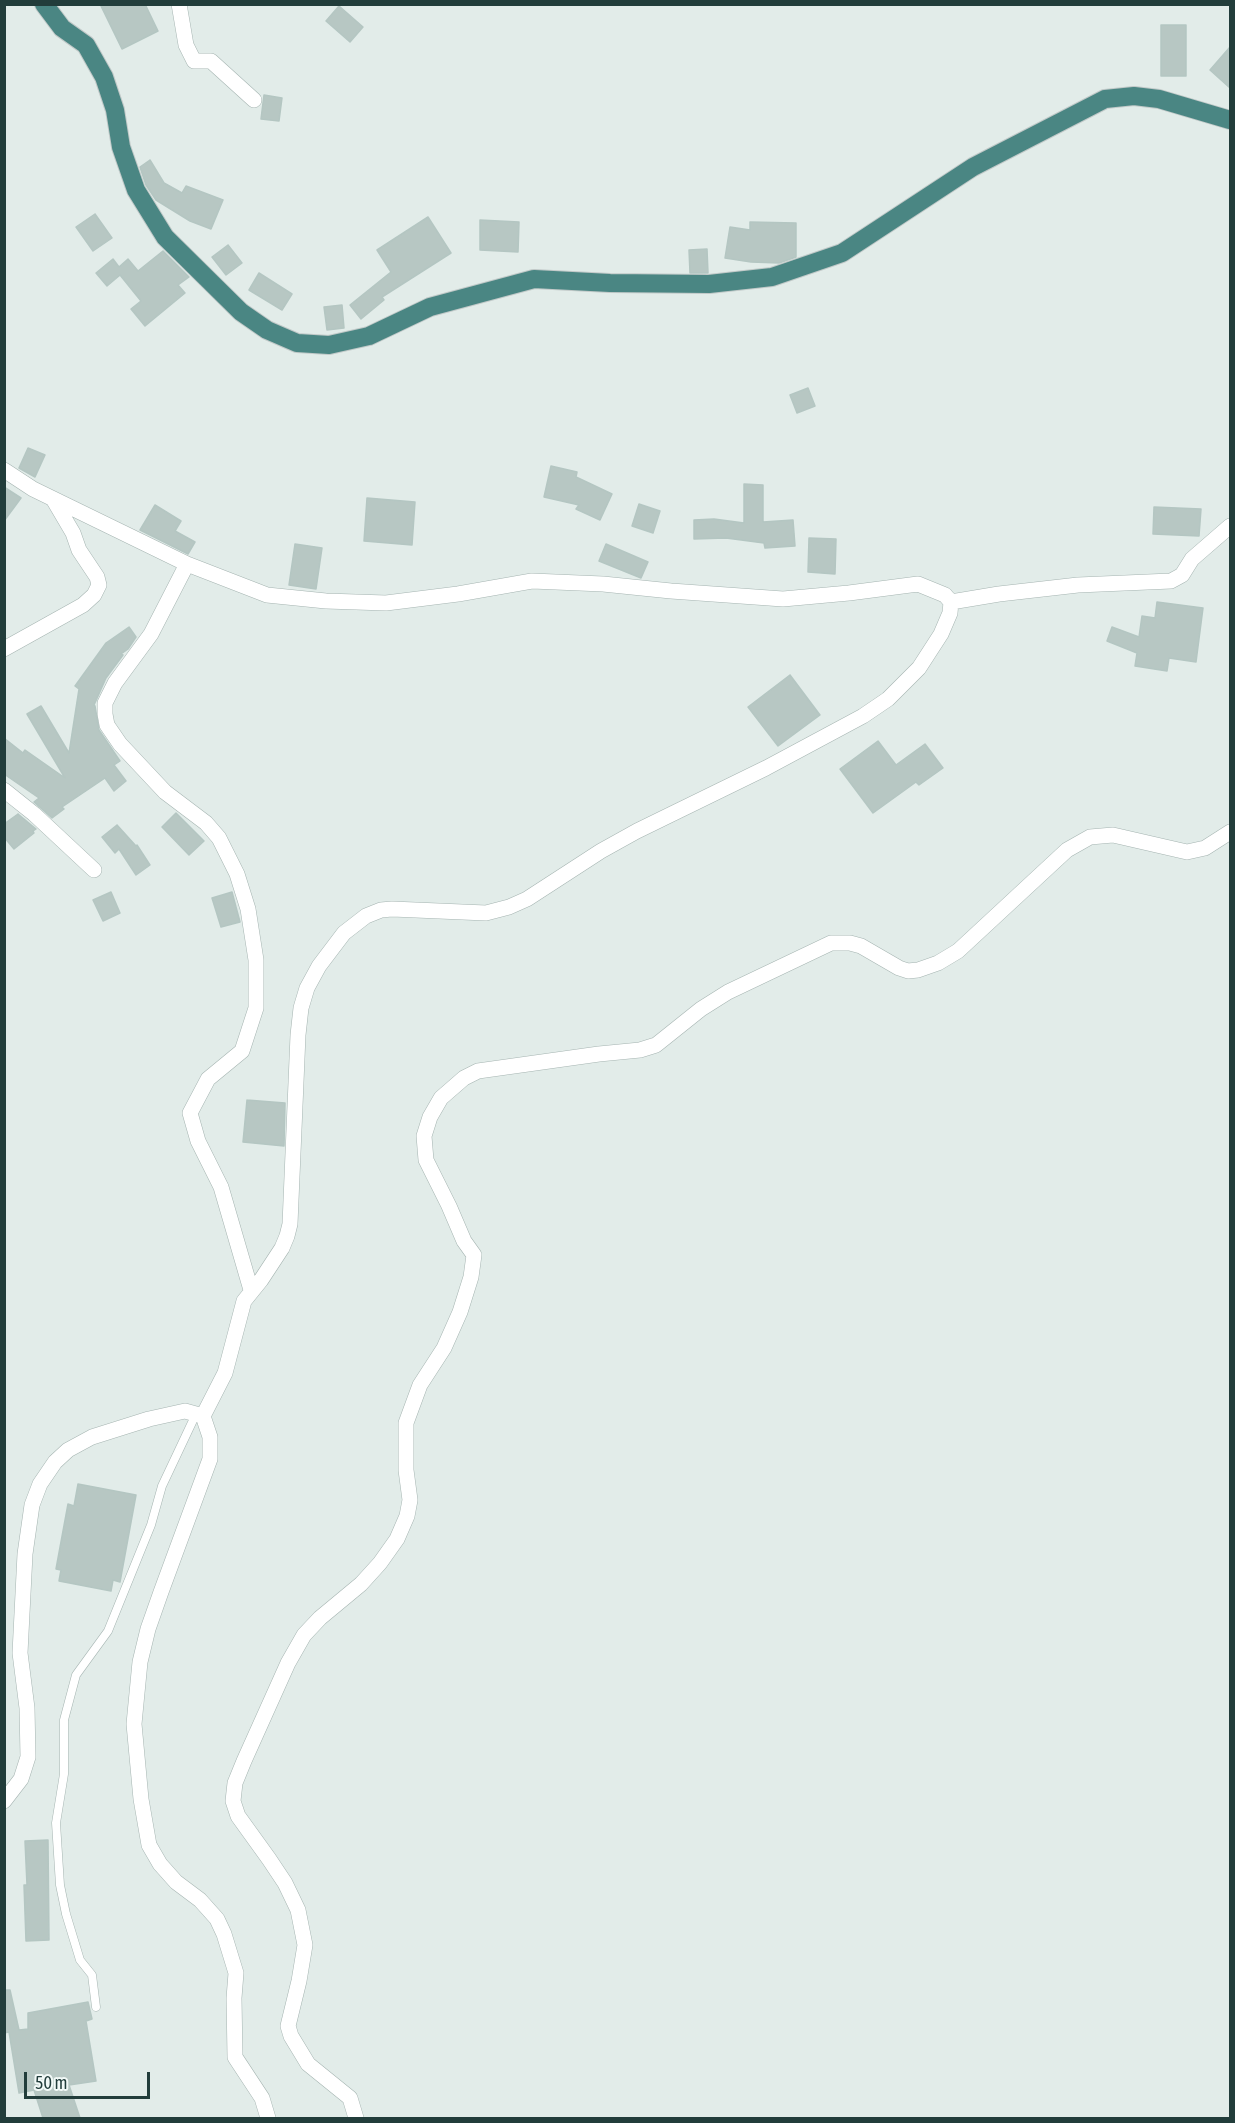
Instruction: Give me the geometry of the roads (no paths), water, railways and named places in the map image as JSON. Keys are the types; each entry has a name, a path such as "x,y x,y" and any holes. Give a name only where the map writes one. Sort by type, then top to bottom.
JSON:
{"highway":[{"path":"44,4 62,28 86,45 104,77 115,110 121,147 136,190 165,237 240,312 267,330 297,343 329,345 369,336 430,308 534,279 610,283 709,284 772,277 842,253 973,167 1105,99 1134,96 1159,99 1230,120"}],"street":[{"path":"179,4 186,45 194,61 211,61 254,100"},
{"path":"4,470 33,489 187,564 267,595 326,601 386,603 458,594 532,581 603,584 783,599 849,594 918,584 945,595 951,602 950,613 941,634 919,668 888,699 863,716 766,768 637,831 601,851 527,899 509,907 486,913 381,910 366,916 344,933 319,966 307,988 301,1008 290,1224 282,1248 244,1301 225,1373 200,1414"},
{"path":"4,649 83,605 94,595 99,585 97,577 79,550 73,533 53,499"},
{"path":"951,602 1078,585 1171,581 1182,575 1192,559 1230,526"},
{"path":"187,564 151,634 115,683 105,704 105,714 107,725 120,744 165,792 206,823 219,838 237,874 248,909 256,960 256,1008 242,1051 208,1079 190,1113 198,1141 221,1187 251,1290"},
{"path":"4,790 34,814 94,870"},
{"path":"356,2118 350,2098 308,2064 288,2026 305,1945 298,1910 285,1883 238,1816 233,1801 235,1783 288,1663 304,1635 380,1563 397,1539 407,1516 410,1500 406,1470 406,1423 420,1385 444,1348 460,1312 471,1277 474,1256 464,1241 426,1160 424,1136 430,1117 441,1098 464,1078 478,1071 640,1050 656,1045 701,1009 728,992 831,943 850,943 861,946 908,971 938,963 958,951 1067,850 1090,837 1113,835 1187,852 1205,848 1230,832"},
{"path":"4,1801 21,1779 28,1757 27,1708 20,1653 25,1554 32,1505 40,1484 55,1462 68,1450 92,1437 149,1419 185,1411 200,1414"},
{"path":"200,1414 210,1437 210,1460 148,1629 140,1662 134,1724 141,1799 149,1845 160,1864 176,1882 200,1900 217,1919 224,1934 236,1973 235,2057 262,2098 268,2118"}],"lane":[{"path":"96,2007 92,1975 80,1960 60,1885 56,1823 64,1774 64,1720 76,1675 108,1631 151,1525 162,1486 200,1414"}]}
